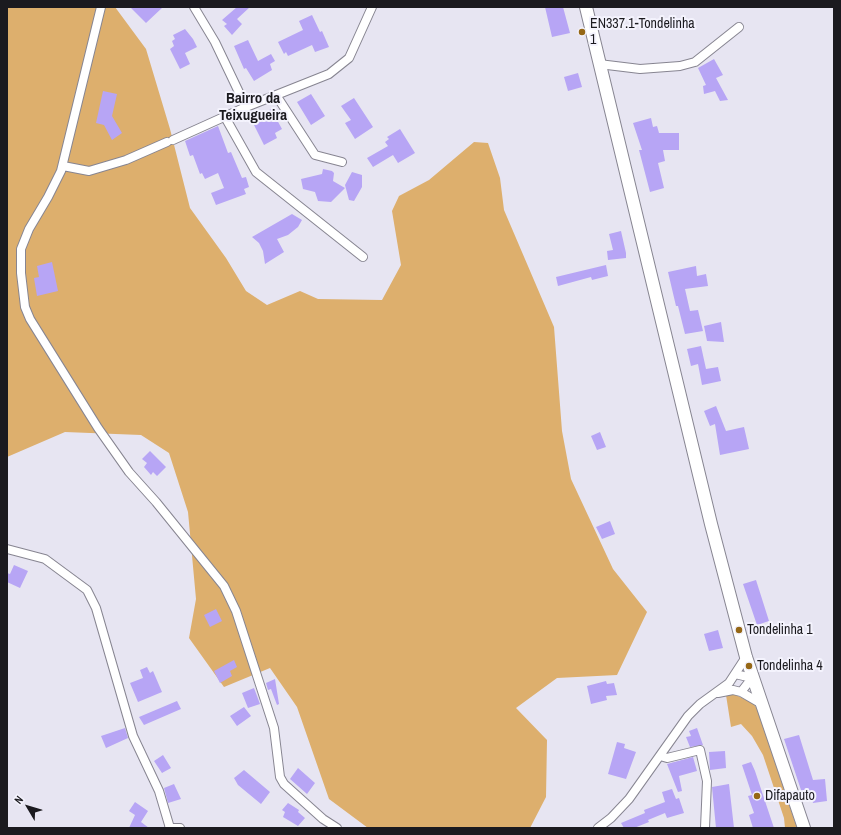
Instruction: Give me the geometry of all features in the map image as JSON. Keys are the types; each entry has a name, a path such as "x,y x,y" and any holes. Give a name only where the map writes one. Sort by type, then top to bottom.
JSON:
{"main road":[{"path":"586,7 711,524 746,657 760,703 804,828"}],"street":[{"path":"101,7 63,166 48,197 28,229 21,249 21,273 25,307 30,319 98,428 129,472 156,502 224,586 236,611 274,728 280,777 284,784 337,828"},
{"path":"194,7 216,42 246,107"},
{"path":"63,166 89,171 126,160 246,107 329,74 349,58 372,7"},
{"path":"599,64 640,68 680,66 695,62 739,27"},
{"path":"276,95 314,155 342,162"},
{"path":"225,117 256,172 363,257"},
{"path":"7,550 45,559 87,590 96,608 133,736 159,791 170,828 180,828"},
{"path":"598,828 611,818 629,798 688,716 700,704 718,693 729,683 746,657"},
{"path":"735,674 752,678 741,692"},
{"path":"718,693 733,690 741,692 760,703"},
{"path":"660,756 667,758 700,750 707,781 705,828"}],"shaded area":[{"path":"7,7 115,7 146,49 170,129 190,208 226,258 246,291 267,305 300,291 318,299 382,300 401,265 392,211 399,196 429,180 474,142 488,143 500,178 504,210 554,327 562,431 571,479 613,569 647,612 617,675 557,678 516,708 547,740 546,797 530,828 368,828 329,799 297,707 270,668 224,687 189,638 196,599 188,512 169,453 141,435 65,432 7,457"},
{"path":"734,694 754,704 757,709 797,828 785,828 784,818 763,755 752,736 741,724 731,727 726,695"}],"building":[{"path":"130,7 163,7 146,23"},
{"path":"237,7 250,7 237,19 242,24 232,35 224,26 227,24 222,20"},
{"path":"545,7 563,7 570,33 552,37"},
{"path":"312,15 320,32 322,31 329,47 315,52 312,45 288,56 286,52 284,54 278,42 303,30 299,21"},
{"path":"185,29 197,47 185,53 190,64 180,69 170,49 174,46 172,41 175,39 173,35"},
{"path":"248,40 258,61 271,54 275,61 270,64 272,70 254,81 246,68 244,69 234,46"},
{"path":"714,59 723,75 716,78 728,100 720,101 715,91 704,94 703,86 706,85 698,68"},
{"path":"578,73 582,87 568,91 564,77"},
{"path":"103,91 117,94 112,116 122,133 112,140 104,125 96,123"},
{"path":"311,94 325,116 311,125 297,102"},
{"path":"354,98 373,127 355,139 345,123 351,120 341,106"},
{"path":"271,109 282,129 275,133 277,138 264,145 254,125 258,123 256,119"},
{"path":"651,118 653,127 657,126 659,133 679,133 679,150 663,150 665,161 658,163 664,188 650,192 639,150 642,150 633,123"},
{"path":"218,126 228,153 231,152 242,178 246,177 249,187 244,189 246,194 216,205 211,193 224,188 218,173 205,179 202,173 200,174 193,155 190,156 185,141"},
{"path":"400,129 415,153 398,163 393,155 373,167 367,158 388,146 385,142 389,139 387,137"},
{"path":"323,169 332,171 334,173 333,181 345,188 331,202 318,201 315,192 303,189 301,179 322,174"},
{"path":"352,172 362,175 362,187 354,201 349,200 345,185"},
{"path":"292,214 302,220 298,227 288,235 277,239 284,252 265,264 263,251 259,243 252,237"},
{"path":"621,231 626,258 608,260 607,251 613,250 609,234"},
{"path":"52,262 58,291 37,296 34,278 39,277 37,266"},
{"path":"606,265 608,276 592,280 591,277 558,286 556,277"},
{"path":"696,266 697,276 706,274 708,286 685,289 690,311 698,310 703,331 685,334 678,306 676,306 668,272"},
{"path":"721,322 724,342 707,341 704,326"},
{"path":"701,346 706,369 718,367 721,381 702,385 698,364 691,366 687,349"},
{"path":"716,406 726,431 744,427 749,449 720,455 715,424 710,426 704,411"},
{"path":"600,432 606,447 597,450 591,436"},
{"path":"150,451 166,467 157,476 153,472 151,475 144,467 147,463 142,459"},
{"path":"610,521 615,534 602,539 596,527"},
{"path":"14,565 28,571 20,588 7,582 7,573 10,574"},
{"path":"756,580 769,621 757,625 743,584"},
{"path":"216,609 222,621 210,627 204,615"},
{"path":"718,630 723,648 709,651 704,634"},
{"path":"234,660 237,667 230,671 232,676 220,683 214,671"},
{"path":"147,667 150,673 153,671 162,692 138,702 130,683 143,678 140,670"},
{"path":"275,679 279,704 277,705 271,689 268,690 266,683"},
{"path":"606,681 607,684 614,683 617,695 606,696 607,700 591,704 587,686"},
{"path":"254,688 260,704 248,708 242,693"},
{"path":"177,701 181,709 144,725 139,717"},
{"path":"244,707 251,716 237,726 230,716"},
{"path":"125,728 128,738 106,748 101,736"},
{"path":"697,728 703,745 690,747 686,737 691,736 689,731"},
{"path":"799,735 813,780 825,779 827,801 813,803 812,798 804,799 784,739"},
{"path":"617,742 625,744 624,748 636,752 626,779 608,774"},
{"path":"725,751 726,768 710,770 709,752"},
{"path":"163,755 171,768 162,773 154,761"},
{"path":"693,757 697,771 679,776 682,791 678,792 667,764"},
{"name":"Difapauto","path":"751,762 774,828 753,828 749,815 754,813 748,796 752,795 742,765"},
{"path":"298,768 315,783 307,794 290,779"},
{"path":"244,770 270,792 261,804 238,785 234,778"},
{"path":"174,784 181,799 168,803 164,788"},
{"path":"729,784 734,828 716,828 712,787"},
{"path":"672,789 676,799 679,798 684,813 667,818 665,813 634,828 624,828 621,823 645,813 644,810 665,802 662,792"},
{"path":"135,802 148,811 141,822 149,828 129,828 135,815 129,811"},
{"path":"288,803 299,810 298,812 305,818 298,826 283,817 285,812 282,810"}],"place":[{"name":"EN337.1-Tondelinha 1","path":"582,32"},
{"name":"Tondelinha 1","path":"739,630"},
{"name":"Tondelinha 4","path":"749,666"},
{"name":"Difapauto","path":"757,796"}],"district":[{"name":"Bairro da Teixugueira","path":"253,108"}]}
